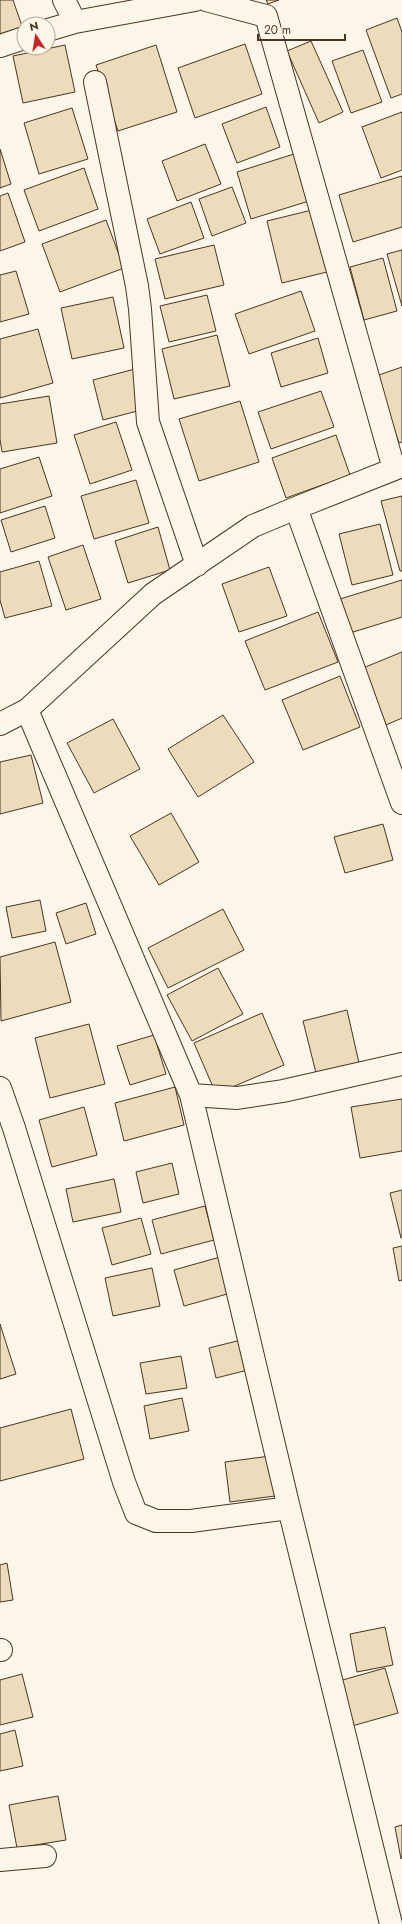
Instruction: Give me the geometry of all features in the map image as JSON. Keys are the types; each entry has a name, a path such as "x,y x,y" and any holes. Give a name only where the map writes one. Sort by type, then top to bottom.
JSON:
{"street":[{"path":"64,0 75,22"},
{"path":"56,28 75,22 195,0"},
{"path":"0,724 27,710 153,594 253,526 398,467 266,16 206,0"},
{"path":"0,46 16,41"},
{"path":"95,82 137,286 148,422 196,565"},
{"path":"296,508 402,803"},
{"path":"27,710 191,1095 289,1508 391,1924"},
{"path":"191,1095 237,1098 282,1091 402,1064"},
{"path":"0,1088 14,1128 124,1482 136,1513 156,1521 192,1521 289,1508"},
{"path":"0,1860 45,1856"}],"building":[{"path":"0,0 13,0 19,16 16,16 16,31 0,37"},
{"path":"266,0 279,0 268,4"},
{"path":"397,18 402,32 402,94 391,98 366,30"},
{"path":"311,41 343,112 319,123 287,51"},
{"path":"245,44 262,94 195,118 178,68"},
{"path":"65,45 75,92 23,103 13,56 56,56 56,47"},
{"path":"156,45 177,112 118,131 96,65"},
{"path":"363,50 382,102 351,113 332,61"},
{"path":"266,107 280,147 237,163 222,124"},
{"path":"72,108 88,159 39,174 24,123"},
{"path":"402,112 402,170 381,178 362,127"},
{"path":"205,144 221,184 177,201 162,161"},
{"path":"0,149 11,184 0,188"},
{"path":"294,154 309,201 251,219 237,172"},
{"path":"84,168 98,209 39,231 24,190"},
{"path":"402,176 402,227 353,242 339,195"},
{"path":"232,187 246,223 212,236 199,199"},
{"path":"8,193 25,242 0,251 0,196"},
{"path":"191,202 204,238 160,254 147,219"},
{"path":"312,210 327,272 282,283 267,221"},
{"path":"106,220 124,268 60,292 42,244"},
{"path":"214,245 224,285 165,299 155,259"},
{"path":"402,250 402,306 387,254"},
{"path":"383,258 397,311 364,320 350,267"},
{"path":"16,271 29,314 0,322 0,275"},
{"path":"301,291 315,331 249,354 235,314"},
{"path":"207,295 216,331 169,342 160,306"},
{"path":"113,297 124,348 72,359 61,308"},
{"path":"38,329 53,383 0,398 0,339"},
{"path":"217,335 230,386 174,399 162,349"},
{"path":"318,338 328,373 281,387 271,353"},
{"path":"402,367 402,442 399,443 376,376"},
{"path":"135,369 145,409 103,420 93,380"},
{"path":"321,391 334,427 271,449 258,412"},
{"path":"49,396 57,443 2,452 0,439 0,404"},
{"path":"240,401 259,462 199,481 179,419"},
{"path":"116,422 132,470 90,484 74,435"},
{"path":"336,435 350,475 286,498 272,458"},
{"path":"39,457 52,496 0,513 0,469"},
{"path":"136,480 149,523 94,539 81,496"},
{"path":"402,496 402,571 400,571 381,501"},
{"path":"45,506 55,538 11,552 1,520"},
{"path":"380,524 393,575 352,585 339,534"},
{"path":"158,527 170,570 128,583 115,541"},
{"path":"83,545 101,599 66,610 48,557"},
{"path":"39,561 52,606 5,618 0,600 0,572"},
{"path":"269,567 287,616 239,632 222,584"},
{"path":"402,580 402,617 350,633 340,599"},
{"path":"318,612 338,662 265,690 245,641"},
{"path":"402,652 402,718 386,725 363,668"},
{"path":"340,676 360,727 303,750 282,700"},
{"path":"223,715 254,762 198,797 168,749"},
{"path":"113,719 140,769 94,793 67,743"},
{"path":"31,755 43,803 0,814 0,762"},
{"path":"171,813 199,862 159,885 130,836"},
{"path":"383,824 393,860 345,873 334,837"},
{"path":"40,900 46,931 12,938 6,907"},
{"path":"86,903 96,934 66,944 56,913"},
{"path":"223,909 244,950 168,988 148,948"},
{"path":"55,942 71,1002 1,1021 0,957"},
{"path":"218,968 243,1014 192,1041 167,995"},
{"path":"347,1010 359,1063 316,1073 303,1021"},
{"path":"262,1013 284,1065 216,1094 194,1043"},
{"path":"89,1024 105,1084 50,1098 35,1038"},
{"path":"154,1035 166,1074 130,1085 117,1046"},
{"path":"175,1087 184,1125 124,1141 115,1103"},
{"path":"402,1099 402,1151 360,1158 351,1107"},
{"path":"84,1107 97,1155 52,1167 39,1120"},
{"path":"172,1163 179,1194 143,1203 136,1172"},
{"path":"114,1179 121,1212 73,1222 66,1189"},
{"path":"402,1190 402,1238 401,1238 390,1193"},
{"path":"205,1206 214,1240 161,1254 152,1220"},
{"path":"141,1218 151,1254 112,1265 102,1228"},
{"path":"402,1246 402,1280 399,1281 393,1248"},
{"path":"220,1257 231,1293 184,1306 174,1270"},
{"path":"152,1268 160,1306 113,1316 105,1278"},
{"path":"0,1324 16,1374 0,1379"},
{"path":"245,1339 252,1369 216,1378 209,1348"},
{"path":"181,1356 187,1388 146,1394 140,1363"},
{"path":"182,1398 189,1431 150,1439 144,1406"},
{"path":"71,1409 84,1459 0,1481 0,1428"},
{"path":"270,1456 275,1496 230,1502 225,1462"},
{"path":"7,1563 13,1600 0,1602 0,1565"},
{"path":"385,1627 393,1665 357,1672 350,1634"},
{"path":"385,1668 398,1713 352,1726 339,1681"},
{"path":"22,1674 33,1717 0,1725 0,1680"},
{"path":"15,1730 23,1766 0,1771 0,1734"},
{"path":"58,1796 66,1840 17,1848 9,1805"},
{"path":"402,1825 402,1858 401,1859 395,1827"}]}
